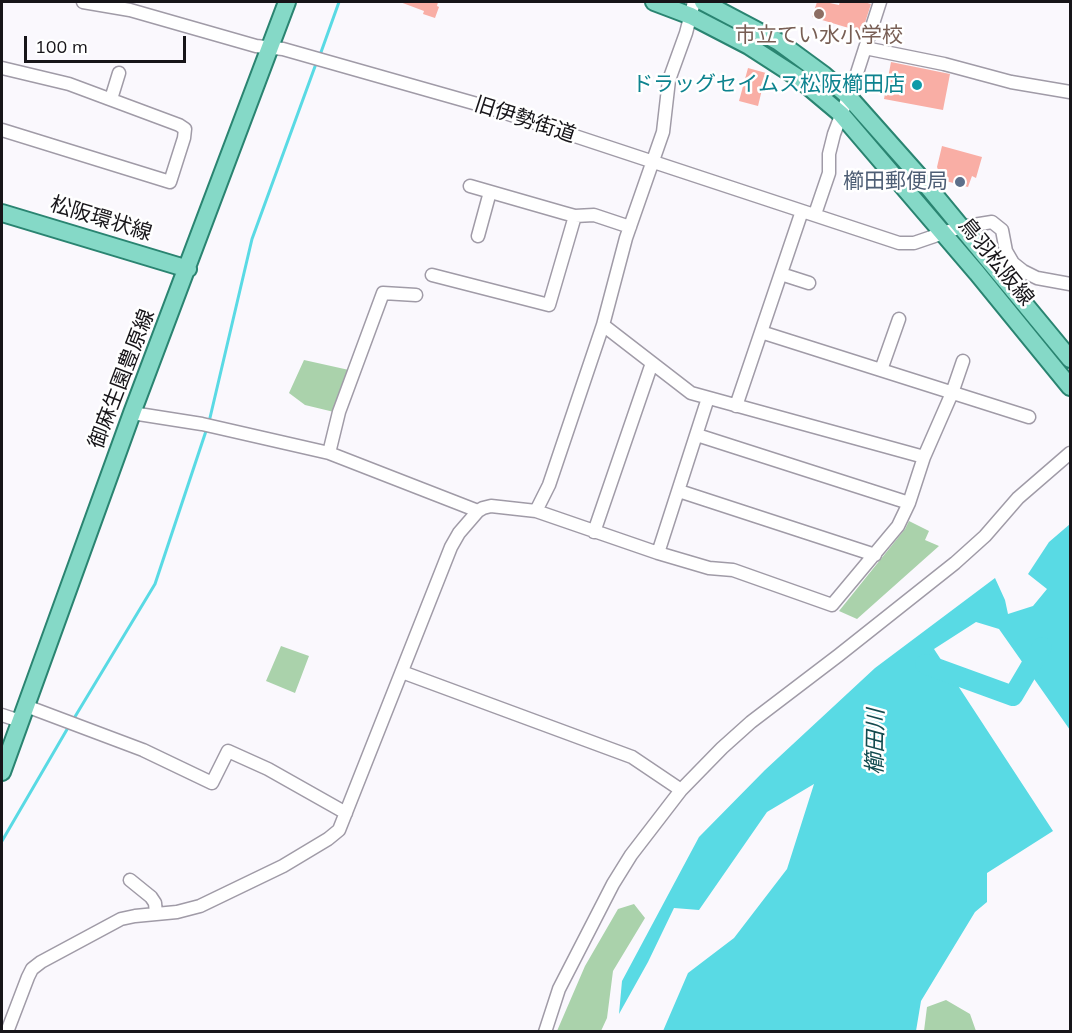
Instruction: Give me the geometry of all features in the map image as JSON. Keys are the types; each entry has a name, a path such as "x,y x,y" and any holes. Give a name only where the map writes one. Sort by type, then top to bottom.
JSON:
{"main road":[{"name":"御麻生園豊原線","path":"2,772 132,413 287,2"},
{"name":"鳥羽松阪線","path":"654,2 692,9 771,59 820,94 841,114 943,233 1071,387"},
{"name":"鳥羽松阪線","path":"703,2 779,42 848,96 1071,358"},
{"name":"松阪環状線","path":"2,213 188,269"}],"street":[{"name":"旧伊勢街道","path":"83,2 130,10 269,48 283,49 489,108 906,244 961,227 984,222 996,223 1002,230 1010,257 1023,272 1037,278 1071,284"},
{"path":"815,214 829,173 832,143 880,2"},
{"path":"536,511 549,484 603,325 630,226 654,163 663,132 669,80 675,68 692,9"},
{"path":"865,48 944,64 1011,82 1071,92"},
{"path":"2,68 69,84 179,124 185,129 170,182 2,130"},
{"path":"111,99 119,73"},
{"path":"470,186 575,216 594,215 630,226"},
{"path":"478,236 490,192"},
{"path":"736,406 802,210"},
{"path":"432,275 549,304 575,216"},
{"path":"780,274 808,283"},
{"path":"329,453 339,412 383,293 416,295"},
{"path":"881,370 899,319"},
{"path":"603,325 691,393 924,457"},
{"path":"761,332 1029,417"},
{"path":"7,1032 23,986 32,969 122,919 190,909 284,866 339,830 451,547 459,533 478,511 490,506 536,511 658,553 709,568 733,570 832,605 898,526 963,361"},
{"path":"594,532 652,363"},
{"path":"658,553 708,398"},
{"path":"132,413 202,424 329,453 478,511"},
{"path":"697,435 909,502"},
{"path":"545,1032 559,989 613,884 631,855 681,790 751,722 861,638 962,556 985,536 1018,498 1071,453"},
{"path":"679,491 875,555"},
{"path":"402,672 632,757 681,790"},
{"path":"2,715 23,713 64,721 143,750 212,783 228,751 268,769 346,813"},
{"path":"130,880 151,897 155,903 156,914"}],"green space":[{"path":"304,360 349,370 334,412 305,405 289,393"},
{"path":"909,521 929,531 925,540 939,546 857,619 839,611 905,529"},
{"path":"281,646 309,656 295,693 266,681"},
{"path":"634,904 645,918 613,971 607,1018 601,1031 557,1031 585,966 618,909"},
{"path":"946,1000 970,1014 976,1031 924,1031 927,1007"}],"water":[{"path":"1070,524 1070,730 999,629 976,622 934,649 1053,831 987,873 987,902 975,912 921,1001 916,1031 663,1031 688,973 734,938 787,869 814,784 767,812 699,910 674,908 619,1014 622,981 699,837 765,770 875,668 995,578 1005,600 1008,614 1033,606 1047,589 1028,574 1049,542"}],"building":[{"path":"400,2 438,2 439,7 435,18"},
{"path":"817,2 839,5 840,2 871,4 862,32 812,17"},
{"name":"ドラッグセイムス松阪櫛田店","path":"891,62 950,74 943,110 884,99"},
{"path":"748,68 766,73 758,106 739,101"},
{"path":"942,146 982,157 976,178 972,176 968,187 946,181 940,175 937,167"}],"waterway":[{"path":"320,55 339,2"},
{"path":"209,422 252,239 317,61"},
{"path":"73,720 155,584 207,428"},
{"name":"櫛田川","path":"925,664 1013,696 1042,647"},
{"path":"2,841 69,726"}],"place":[{"name":"市立てい水小学校","path":"819,14"},
{"name":"ドラッグセイムス松阪櫛田店","path":"917,85"},
{"name":"櫛田郵便局","path":"960,182"}]}
